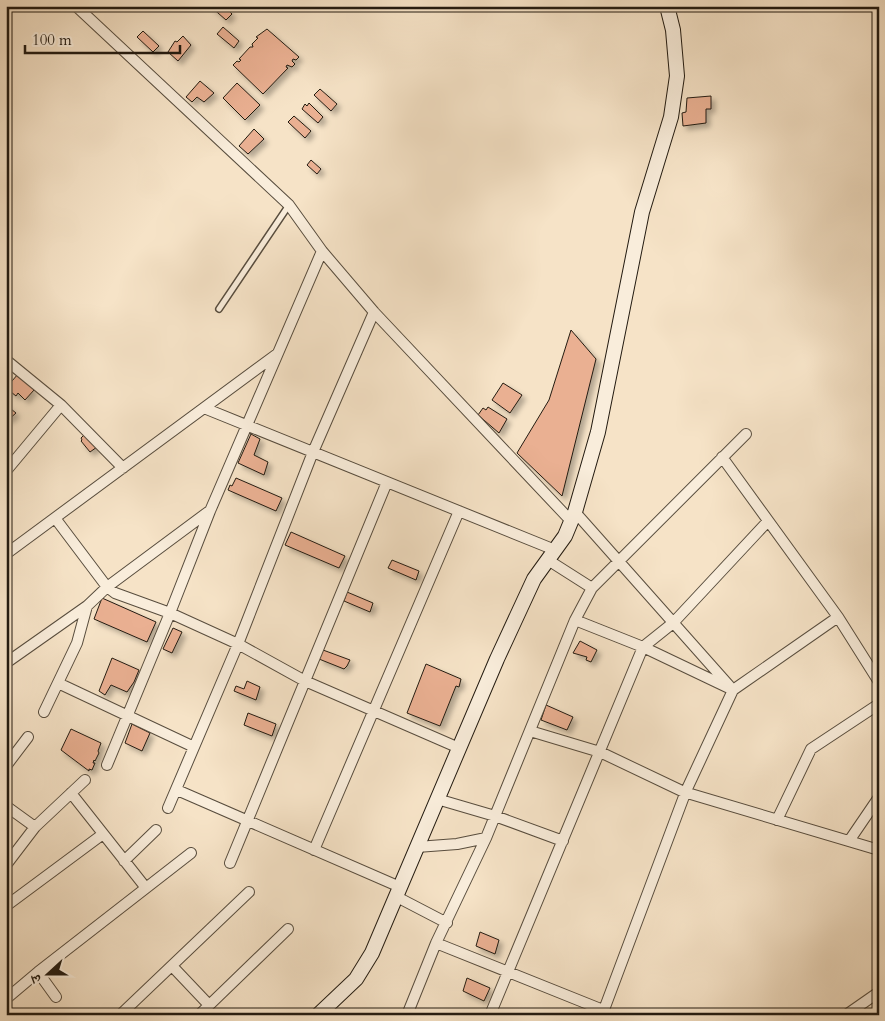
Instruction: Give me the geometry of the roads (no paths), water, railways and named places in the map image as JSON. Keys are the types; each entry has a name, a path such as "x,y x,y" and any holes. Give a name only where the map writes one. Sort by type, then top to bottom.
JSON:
{"street":[{"path":"76,6 289,205 322,252 374,312 618,561 733,690"},
{"path":"318,1015 356,979 372,952 534,579 565,536 573,517 598,432 642,212 671,117 677,76 673,30 666,6"},
{"path":"107,765 170,614 210,511 322,252"},
{"path":"168,808 238,644 313,452 374,312"},
{"path":"6,554 277,354"},
{"path":"9,366 61,405 123,468"},
{"path":"6,470 61,405"},
{"path":"204,408 459,511 551,555 592,588"},
{"path":"408,1015 436,943 486,838 575,620 592,588 746,434"},
{"path":"722,458 838,617 879,682"},
{"path":"230,862 387,482"},
{"path":"6,663 87,606 107,587 210,511"},
{"path":"314,850 459,511"},
{"path":"55,518 107,587 115,593 170,614 238,644 305,681 459,748"},
{"path":"490,1015 643,648 673,623 768,520"},
{"path":"44,712 77,642 87,606"},
{"path":"436,943 602,1012 686,791 733,690 838,617"},
{"path":"575,620 643,648 733,690"},
{"path":"58,683 194,747"},
{"path":"777,820 812,749 879,704"},
{"path":"530,730 600,752 684,792 686,791 879,850"},
{"path":"6,766 28,737"},
{"path":"6,865 35,827 85,780"},
{"path":"177,790 314,850 398,892 447,922"},
{"path":"72,793 146,888"},
{"path":"849,841 879,797"},
{"path":"437,799 495,816 564,841"},
{"path":"6,806 35,827"},
{"path":"124,861 156,830"},
{"path":"6,906 103,834"},
{"path":"417,847 444,846 486,838"},
{"path":"6,999 191,853"},
{"path":"120,1015 249,892"},
{"path":"199,1015 288,929"},
{"path":"172,966 209,1005"},
{"path":"38,972 56,998"},
{"path":"846,1015 879,992"}],"lane":[{"path":"219,309 289,205"}]}
